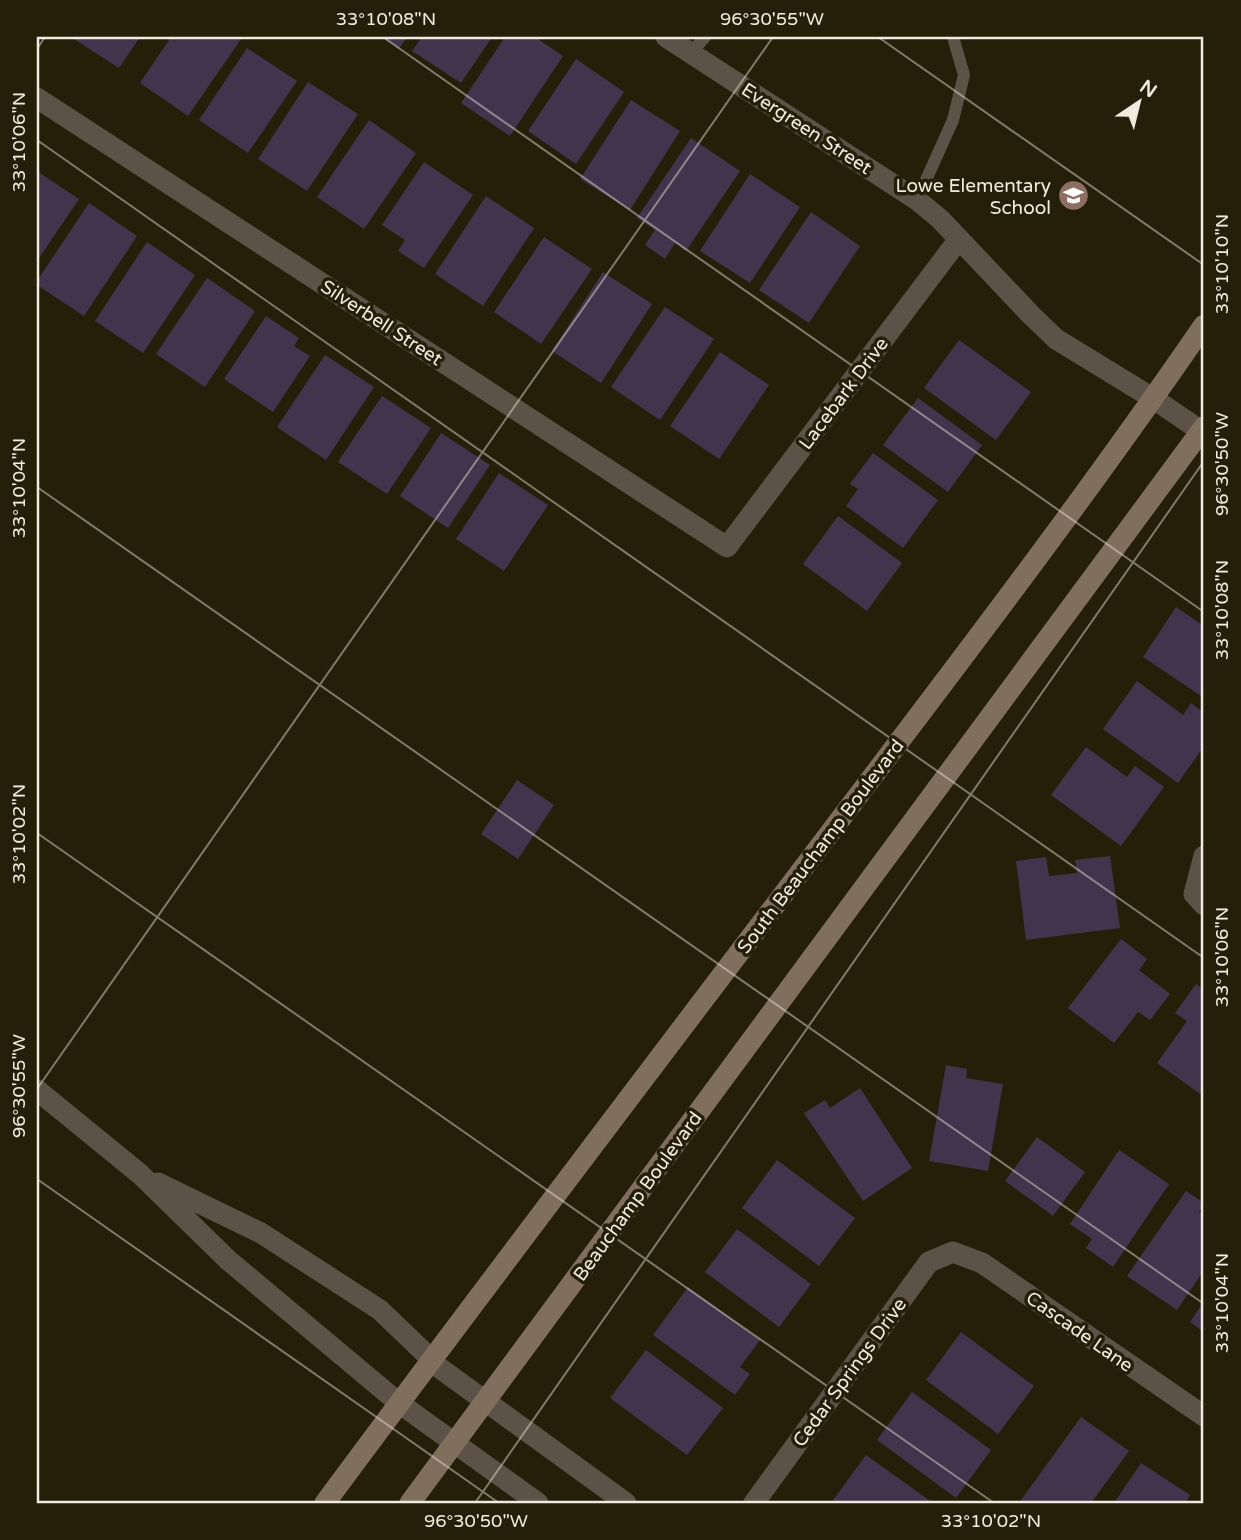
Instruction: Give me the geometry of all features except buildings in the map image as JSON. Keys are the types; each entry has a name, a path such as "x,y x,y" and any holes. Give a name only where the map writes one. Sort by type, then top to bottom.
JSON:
{"street":[{"name":"Evergreen Street","path":"666,37 698,45 917,200 940,219 1056,339 1203,430"},
{"name":"Silverbell Street","path":"37,98 727,547"},
{"name":"Lacebark Drive","path":"727,547 960,239"},
{"name":"South Beauchamp Boulevard","path":"431,1360 962,658 1154,398 1204,325"},
{"name":"Beauchamp Boulevard","path":"411,1503 1203,430"},
{"path":"1199,900 1204,856"},
{"path":"37,1090 140,1174 228,1260 399,1402 538,1503"},
{"path":"140,1174 261,1233 380,1310 431,1360 626,1503"},
{"name":"Cascade Lane","path":"953,1252 982,1263 1204,1416"},
{"name":"Cedar Springs Drive","path":"754,1503 929,1262 953,1252"},
{"path":"325,1503 431,1360"}],"lane":[{"path":"917,200 953,120 964,75 953,37"}],"place":[{"name":"Lowe Elementary School","path":"1074,196"}]}
